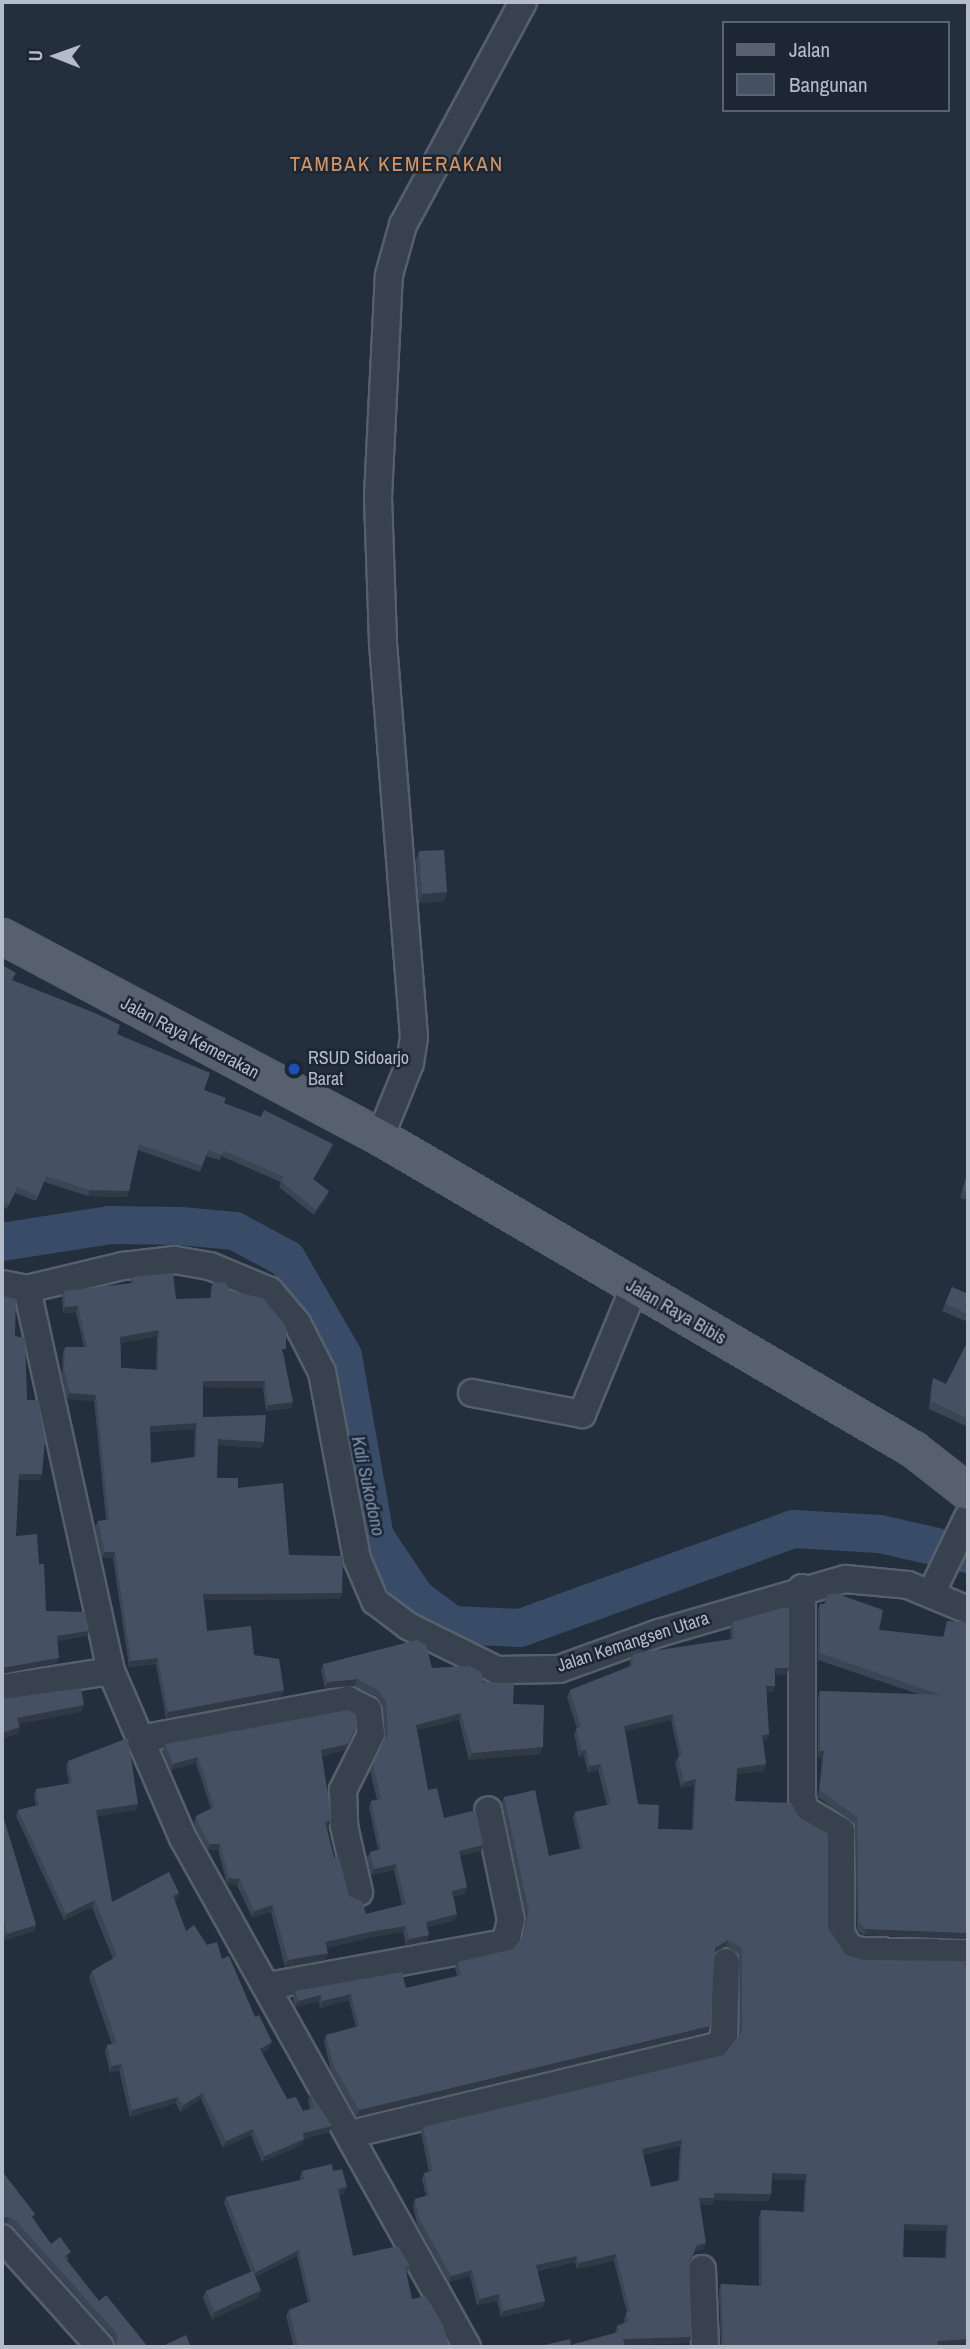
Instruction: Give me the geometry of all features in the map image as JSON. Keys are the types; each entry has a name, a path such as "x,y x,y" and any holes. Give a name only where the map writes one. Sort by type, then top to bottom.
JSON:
{"main road":[{"name":"Jalan Raya Kemerakan","path":"2,936 380,1137"},
{"name":"Jalan Raya Bibis","path":"380,1137 913,1449 966,1503"}],"street":[{"path":"380,1137 410,1063 414,1037 383,641 378,497 389,275 403,225 523,2"},
{"name":"Jalan Kemangsen Utara","path":"15,1287 153,1261 211,1266 270,1291 285,1304 323,1372 357,1559 375,1601 408,1626 478,1663 515,1672 559,1669 802,1588 845,1579 935,1587 968,1610"},
{"path":"15,1287 111,1671 183,1838 351,2134 467,2347"},
{"path":"472,1393 582,1414 634,1288"},
{"path":"935,1587 966,1503"},
{"path":"802,1588 802,1798 805,1810 841,1831 841,1934 849,1947 861,1951 968,1953"},
{"path":"2,1688 111,1671"},
{"path":"140,1739 348,1700 368,1710 371,1734 344,1790 344,1826 359,1892"},
{"path":"268,1986 500,1944 507,1937 511,1920 488,1810"},
{"path":"351,2134 717,2046 724,2037 726,1962"},
{"path":"2,2238 100,2347"},
{"path":"702,2269 705,2347"}],"building":[{"path":"444,850 447,892 422,894 419,851"},
{"path":"2,965 16,973 12,980 95,1013 120,1025 117,1034 210,1073 204,1090 226,1098 224,1103 261,1117 264,1110 333,1144 313,1179 329,1191 316,1210 281,1181 284,1177 223,1150 222,1155 208,1150 202,1166 139,1144 129,1191 90,1190 46,1176 38,1196 17,1187 9,1204 2,1200"},
{"path":"968,1170 968,1192 963,1190"},
{"path":"173,1273 176,1299 211,1298 213,1282 226,1283 230,1291 263,1298 286,1326 286,1349 282,1349 293,1402 268,1405 265,1381 203,1381 203,1417 266,1415 264,1442 218,1439 217,1478 238,1478 238,1488 283,1483 289,1555 343,1556 342,1593 203,1594 207,1631 251,1626 254,1655 279,1659 284,1690 168,1712 158,1658 131,1661 115,1552 105,1552 98,1521 109,1520 96,1395 70,1393 64,1369 65,1347 87,1347 78,1306 65,1307 64,1291 133,1283 132,1277","holes":["159,1330 158,1370 121,1368 120,1337","197,1423 196,1457 151,1463 150,1426"]},
{"path":"952,1287 968,1294 968,1314 945,1304"},
{"path":"2,1296 16,1299 15,1336 25,1338 27,1400 38,1400 45,1440 42,1474 19,1474 16,1536 37,1534 39,1564 44,1564 46,1611 85,1612 89,1631 57,1636 59,1658 2,1668"},
{"path":"968,1341 968,1419 931,1401 933,1378 946,1384"},
{"path":"835,1593 883,1610 879,1630 944,1637 947,1621 968,1624 968,1933 866,1929 859,1923 857,1817 820,1790 824,1751 820,1751 820,1691 941,1695 820,1653 820,1604 826,1604 827,1595"},
{"path":"789,1608 789,1668 775,1668 775,1686 766,1686 769,1734 762,1735 766,1764 737,1768 735,1801 791,1803 799,1817 828,1834 828,1928 846,1955 863,1960 968,1961 968,2339 938,2341 937,2347 719,2347 723,2341 721,2284 762,2286 761,2210 805,2212 807,2174 772,2173 771,2194 714,2193 714,2198 699,2198 706,2243 697,2245 689,2263 691,2337 623,2339 625,2347 536,2347 570,2339 571,2345 619,2332 617,2326 629,2321 626,2313 630,2311 616,2254 579,2263 577,2256 536,2265 545,2301 503,2311 499,2294 480,2299 472,2270 451,2276 419,2218 415,2199 429,2195 424,2173 433,2171 423,2127 724,2055 742,2031 742,1948 728,1940 715,1948 710,2026 359,2110 333,2064 326,2035 359,2026 351,1994 322,2001 321,1995 298,2001 295,1991 402,1972 406,1988 461,1975 458,1962 513,1949 524,1935 529,1911 504,1797 535,1790 549,1856 583,1848 575,1812 611,1804 601,1764 590,1766 586,1750 582,1751 576,1728 581,1727 570,1690 632,1666 633,1654 734,1639 733,1622","holes":["673,1714 682,1755 678,1757 684,1782 696,1779 694,1830 658,1829 659,1805 638,1804 624,1726","682,2140 680,2180 651,2187 642,2149","904,2224 948,2225 947,2258 903,2257"]},
{"path":"417,1640 426,1645 432,1668 469,1666 481,1672 483,1682 514,1683 513,1704 544,1705 543,1747 472,1753 461,1713 416,1725 428,1790 437,1788 444,1818 476,1810 483,1845 459,1851 467,1887 452,1891 457,1914 426,1922 429,1935 409,1939 406,1926 374,1931 325,1942 328,1953 288,1960 273,1905 254,1911 240,1879 229,1878 220,1844 210,1844 199,1825 196,1816 214,1807 198,1757 173,1764 165,1744 348,1710 356,1714 357,1725 348,1744 321,1750 331,1821 325,1822 334,1858 339,1857 349,1896 362,1901 366,1914 406,1904 396,1864 374,1869 370,1852 381,1849 371,1801 381,1799 373,1764 388,1734 386,1701 378,1690 357,1679 327,1682 323,1664"},
{"path":"81,1688 84,1705 17,1718 20,1727 2,1733 2,1699"},
{"path":"128,1738 138,1804 96,1810 112,1902 169,1872 179,1893 173,1896 186,1931 194,1925 207,1945 217,1942 222,1959 229,1956 255,2017 259,2015 272,2042 260,2049 287,2099 296,2097 303,2111 314,2108 310,2093 332,2126 303,2133 304,2139 265,2156 253,2129 226,2141 203,2093 183,2105 178,2097 132,2110 122,2064 112,2066 107,2045 117,2043 92,1971 117,1956 95,1900 66,1914 18,1810 39,1805 36,1789 72,1783 68,1761"},
{"path":"2,1813 36,1925 7,1934 2,1906"},
{"path":"332,2164 333,2171 342,2169 347,2187 338,2189 353,2256 398,2246 410,2266 405,2267 412,2299 426,2296 443,2325 449,2347 298,2347 289,2310 311,2301 299,2250 256,2272 226,2197 305,2179 302,2171"},
{"path":"2,2171 35,2214 32,2217 51,2244 60,2237 71,2252 64,2257 99,2301 106,2295 148,2347 115,2347 118,2338 114,2330 16,2221 9,2217 2,2218"},
{"path":"253,2271 261,2290 214,2312 206,2291"},
{"path":"186,2335 191,2347 161,2347"}],"waterway":[{"name":"Kali Sukodono","path":"2,1242 110,1225 181,1226 235,1231 287,1259 343,1356 375,1537 416,1598 452,1625 520,1628 794,1529 880,1534 968,1554"}],"place":[{"name":"RSUD Sidoarjo Barat","path":"294,1069"}],"district":[{"name":"TAMBAK KEMERAKAN","path":"397,164"}]}
